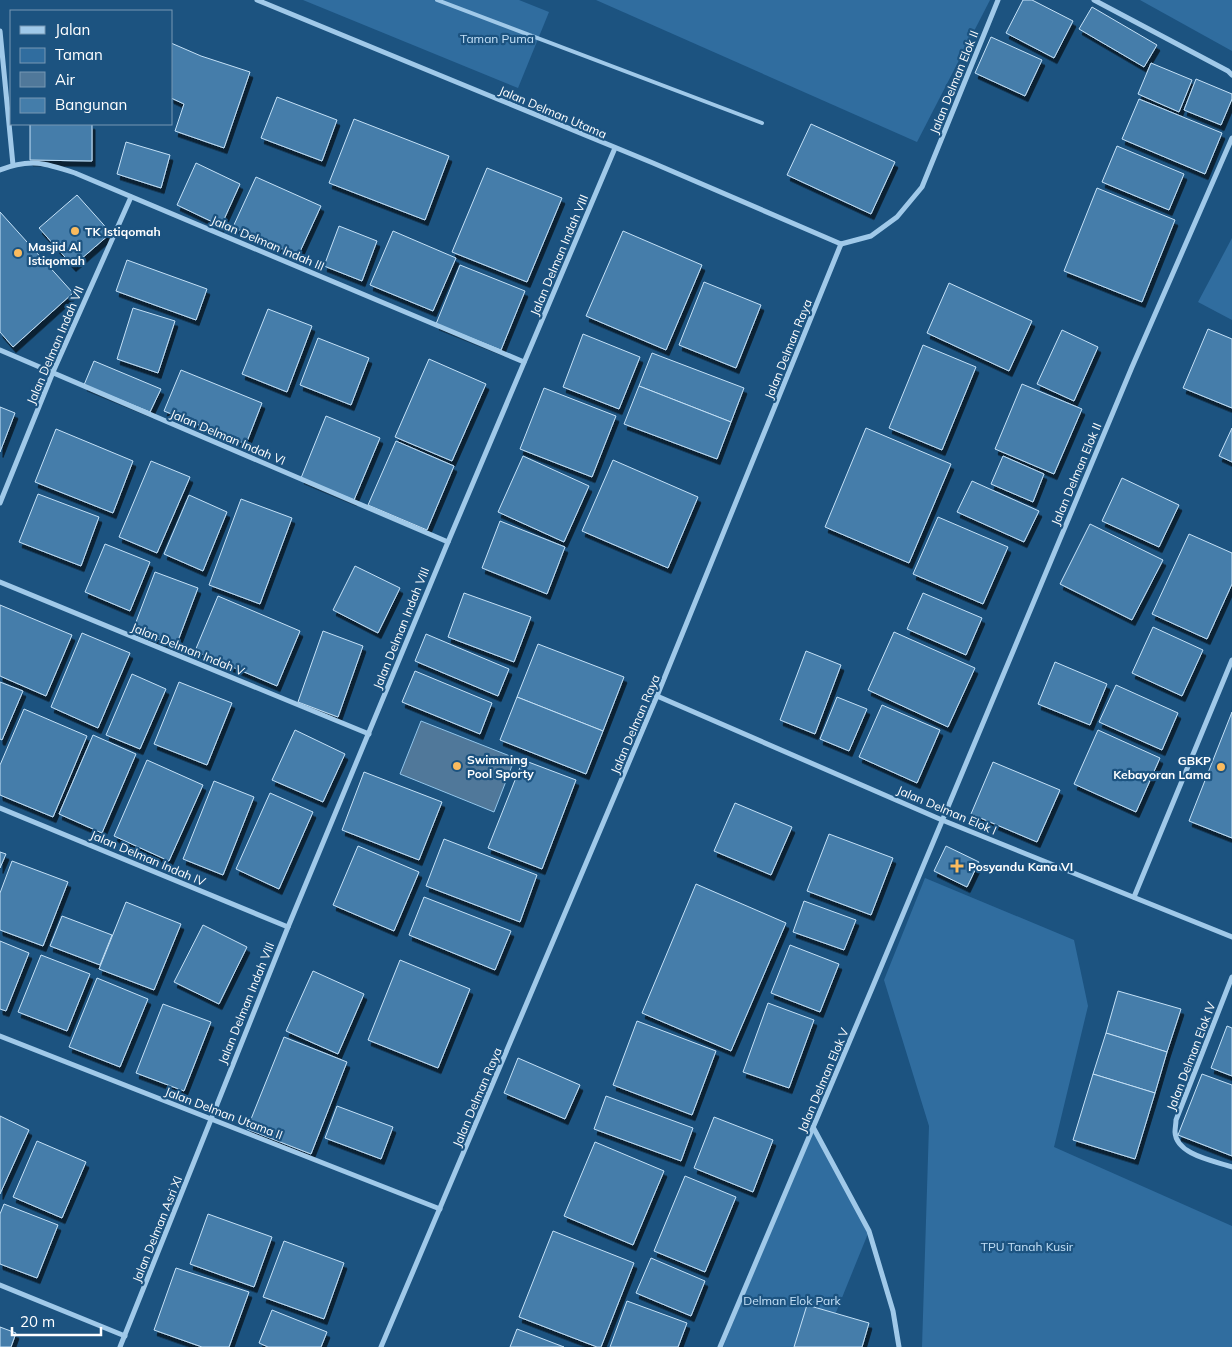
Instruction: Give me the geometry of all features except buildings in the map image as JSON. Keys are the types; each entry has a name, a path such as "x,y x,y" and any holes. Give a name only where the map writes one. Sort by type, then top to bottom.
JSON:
{"street":[{"name":"Jalan Delman Utama","path":"258,0 841,244"},
{"name":"Jalan Delman Elok II","path":"841,244 871,236 897,217 922,187 998,0"},
{"path":"1094,0 1232,74"},
{"path":"0,32 14,165"},
{"name":"Jalan Delman Elok II","path":"942,820 1132,368 1232,138"},
{"name":"Jalan Delman Indah VIII","path":"211,1118 448,542 615,148"},
{"name":"Jalan Delman Indah III","path":"0,170 26,163 46,163 75,173 524,362"},
{"name":"Jalan Delman Indah VII","path":"0,503 53,372 130,196"},
{"name":"Jalan Delman Raya","path":"381,1347 657,696 841,244"},
{"name":"Jalan Delman Indah VI","path":"0,350 448,542"},
{"name":"Jalan Delman Indah V","path":"0,582 369,734"},
{"path":"1134,897 1232,660"},
{"name":"Jalan Delman Elok I","path":"657,696 942,820 1232,937"},
{"name":"Jalan Delman Indah IV","path":"0,808 288,927"},
{"name":"Jalan Delman Elok V","path":"720,1347 942,820"},
{"name":"Jalan Delman Elok IV","path":"1232,978 1176,1120 1175,1132 1178,1143 1190,1153 1232,1167"},
{"name":"Jalan Delman Utama II","path":"0,1036 440,1208"},
{"name":"Jalan Delman Asri XI","path":"120,1347 211,1118"},
{"path":"814,1127 870,1231 892,1311 899,1347"},
{"path":"0,1285 125,1336"}],"lane":[{"path":"437,0 762,123"}],"green space":[{"name":"Taman Puma","path":"303,0 519,0 549,12 518,88"},
{"path":"596,0 990,0 917,142"},
{"path":"1140,0 1232,0 1232,51"},
{"path":"1232,238 1232,320 1198,302"},
{"name":"TPU Tanah Kusir","path":"925,878 1074,940 1088,1006 1054,1147 1232,1226 1232,1347 922,1347 929,1126 884,980"},
{"name":"Delman Elok Park","path":"813,1127 869,1231 822,1347 723,1347"}],"water":[{"name":"Swimming Pool Sporty","path":"421,721 515,758 494,812 400,774"}],"place":[{"name":"TK Istiqomah","path":"75,231"},
{"name":"Masjid Al Istiqomah","path":"18,253"},
{"name":"Swimming Pool Sporty","path":"457,766"},
{"name":"GBKP Kebayoran Lama","path":"1221,767"},
{"name":"Posyandu Kana VI","path":"957,866"}]}
